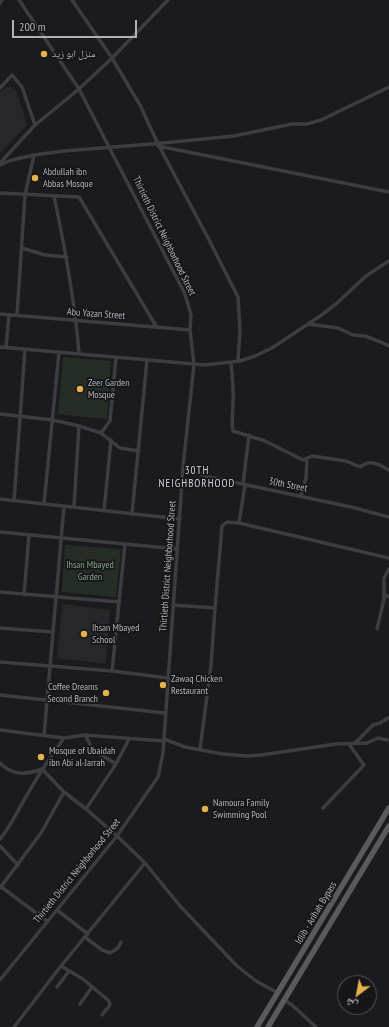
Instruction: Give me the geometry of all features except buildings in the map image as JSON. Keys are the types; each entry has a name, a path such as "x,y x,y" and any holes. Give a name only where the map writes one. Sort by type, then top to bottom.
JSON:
{"main road":[{"name":"Idlib - Arihah Bypass","path":"257,1027 389,808"},
{"name":"Idlib - Arihah Bypass","path":"268,1027 389,826"},
{"path":"321,922 328,927"}],"street":[{"name":"Thirtieth District Neighborhood Street","path":"0,980 117,836 158,778 163,753 173,605 194,364 190,330 191,315 185,294 79,89 19,0"},
{"path":"72,0 112,58 140,105 158,145 238,297 240,331 238,361"},
{"path":"0,164 35,125 79,89 112,58 168,0"},
{"path":"0,88 12,76 17,81 22,87 35,125"},
{"path":"158,145 234,136 292,124 307,124 321,120 389,87"},
{"path":"0,164 34,154 149,144 389,192"},
{"path":"17,316 26,195 34,154"},
{"path":"0,193 79,197 156,326"},
{"path":"54,196 67,257 76,320 78,354"},
{"path":"22,248 45,255 67,257"},
{"path":"0,347 205,365 238,361 255,356 272,348 336,304 366,276 389,261"},
{"name":"Abu Yazan Street","path":"0,314 190,330"},
{"path":"6,347 9,315"},
{"path":"308,324 338,328 353,335 364,336 389,346"},
{"path":"14,500 25,349"},
{"path":"44,504 59,352"},
{"path":"101,433 110,421 116,357"},
{"path":"132,514 147,360"},
{"path":"231,362 234,382 231,423 233,431 275,445 303,460 312,456 346,461 360,467 365,463 371,462 389,470"},
{"path":"0,414 53,420 78,426 101,433 120,448 139,451"},
{"path":"74,507 78,426"},
{"path":"239,524 249,436"},
{"path":"104,511 111,440"},
{"path":"302,496 306,478 306,458"},
{"name":"30th Street","path":"184,467 209,477 351,506 389,517"},
{"path":"0,499 180,519"},
{"path":"44,735 63,538 64,506"},
{"path":"200,749 211,665 214,608 222,526 227,522 239,524 389,558"},
{"path":"0,532 178,549"},
{"path":"24,595 29,535"},
{"path":"112,672 125,544"},
{"path":"377,629 384,599 384,578 389,569"},
{"path":"0,592 57,598 119,602"},
{"path":"384,594 389,597"},
{"path":"173,605 214,608"},
{"path":"0,628 53,632"},
{"path":"0,662 168,678"},
{"path":"0,695 165,713"},
{"path":"355,743 374,725 388,718"},
{"path":"0,730 64,738 85,735 129,739 164,740 184,747 222,754 254,755 355,743 367,743 378,738 387,740"},
{"path":"85,735 93,750 116,764"},
{"path":"0,839 9,828 13,818 42,769 64,738"},
{"path":"86,809 116,764 129,739"},
{"path":"323,808 364,765 348,744"},
{"path":"0,763 7,770 30,774 42,769"},
{"path":"42,769 64,792 117,836 145,864 180,906 237,966 256,981 278,993"},
{"path":"47,921 0,887 41,833 64,792"},
{"path":"0,846 18,865"},
{"path":"14,1027 61,966 145,864"},
{"path":"57,910 102,950 110,953 118,948 120,942"},
{"path":"61,966 83,979 110,1002 110,1005 102,1015"},
{"path":"57,987 69,971"},
{"path":"80,1004 92,987"},
{"path":"284,1000 292,1005 316,1027"}],"shaded area":[{"path":"11,87 16,90 27,125 0,153 0,92 4,88"},
{"name":"Ihsan Mbayed School","path":"62,604 110,610 106,664 57,658"}],"green space":[{"path":"63,357 111,361 107,419 58,414"},
{"name":"Ihsan Mbayed Garden","path":"65,545 121,549 116,597 62,592"}],"place":[{"name":"منزل ابو زيد","path":"44,54"},
{"name":"Abdullah ibn Abbas Mosque","path":"35,178"},
{"name":"Zeer Garden Mosque","path":"80,389"},
{"name":"Ihsan Mbayed School","path":"84,634"},
{"name":"Zawaq Chicken Restaurant","path":"163,685"},
{"name":"Coffee Dreams Second Branch","path":"106,693"},
{"name":"Mosque of Ubaidah ibn Abi al-Jarrah","path":"41,757"},
{"name":"Namoura Family Swimming Pool","path":"205,809"}],"district":[{"name":"30TH NEIGHBORHOOD","path":"197,477"}]}
